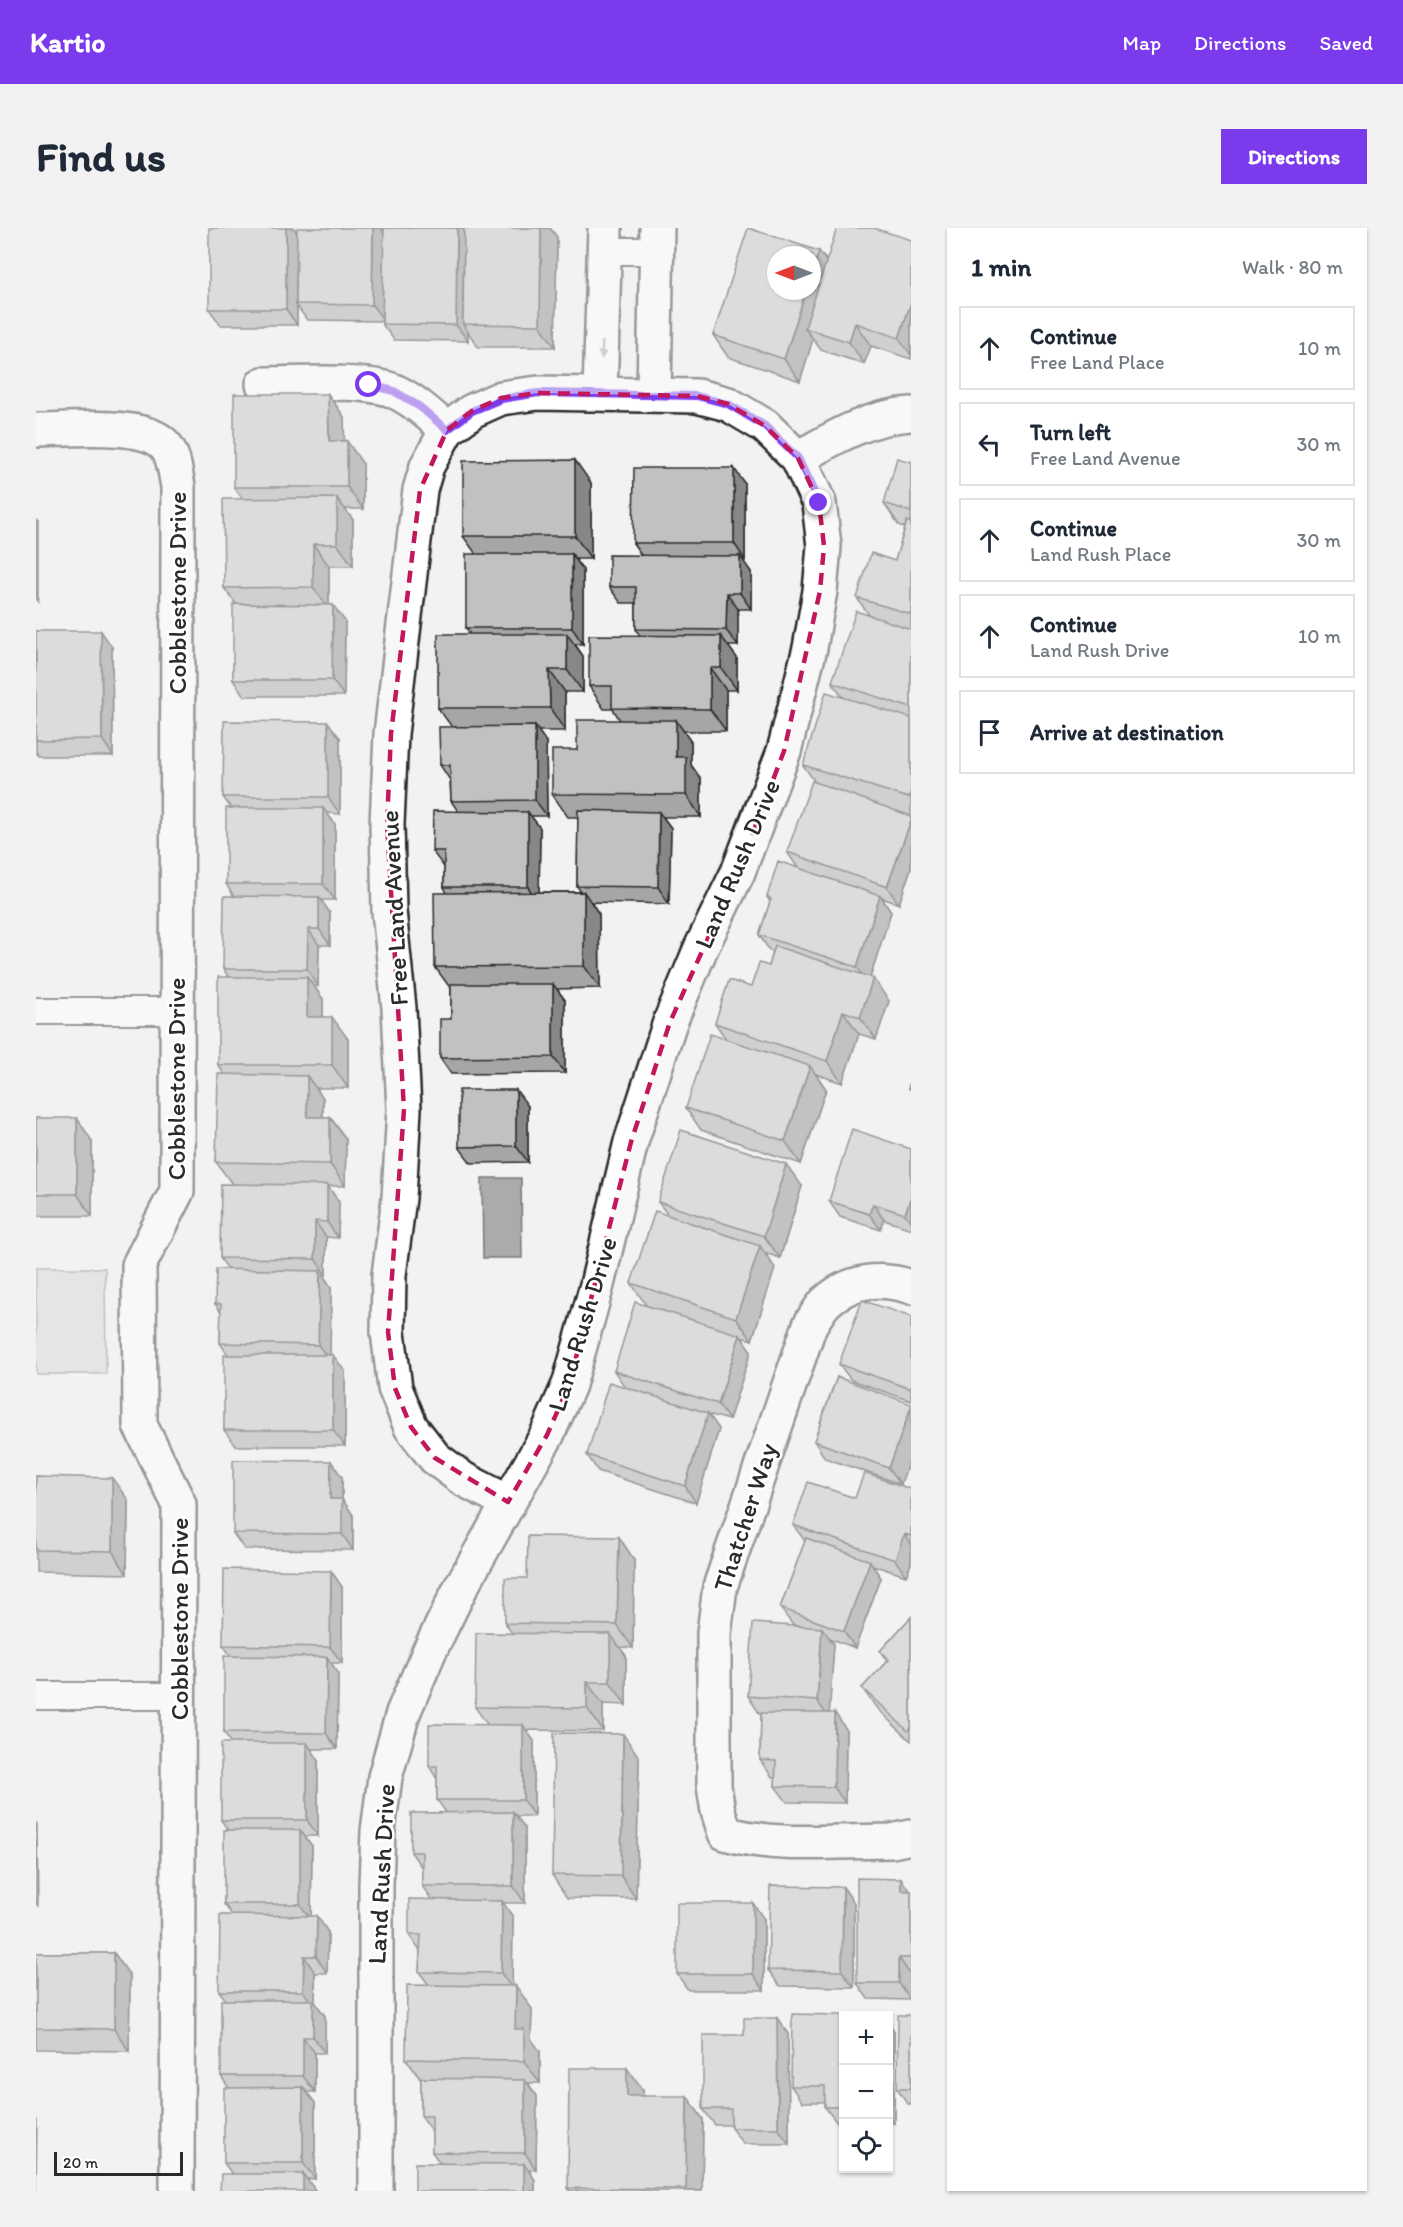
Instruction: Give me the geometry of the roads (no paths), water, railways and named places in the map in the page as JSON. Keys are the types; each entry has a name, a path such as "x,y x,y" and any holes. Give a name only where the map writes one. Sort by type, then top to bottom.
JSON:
{"street":[{"path":"600,394 605,239"},
{"path":"654,394 657,239"},
{"path":"263,384 369,385 394,391 420,407 447,430"},
{"name":"Free Land Avenue","path":"508,1502 463,1479 435,1458 411,1427 395,1388 388,1332 389,1275 399,1198 404,1109 399,1008 389,900 387,824 391,734 420,490 427,466 447,430 472,411 501,399 538,393 697,396 728,404 765,426 798,458"},
{"path":"798,458 835,436 871,421 911,414"},
{"name":"Cobblestone Drive","path":"36,430 129,430 149,434 165,444 173,462 178,486 177,1191 139,1265 140,1425 179,1504 177,2191"},
{"name":"Land Rush Drive","path":"376,2191 376,1885 378,1832 385,1777 403,1713 429,1652 461,1587 548,1435 569,1385 597,1285 632,1142 670,1022 701,948 738,872 784,751 810,648 820,591 824,546 819,503 798,458"},
{"name":"Thatcher Way","path":"911,1287 875,1281 848,1286 825,1302 810,1325 723,1576 714,1634 714,1786 718,1811 726,1833 747,1840 774,1841 892,1841 911,1838"}],"lane":[{"path":"605,239 657,239"},
{"path":"36,1011 176,1011"},
{"path":"36,1696 179,1696"}]}
